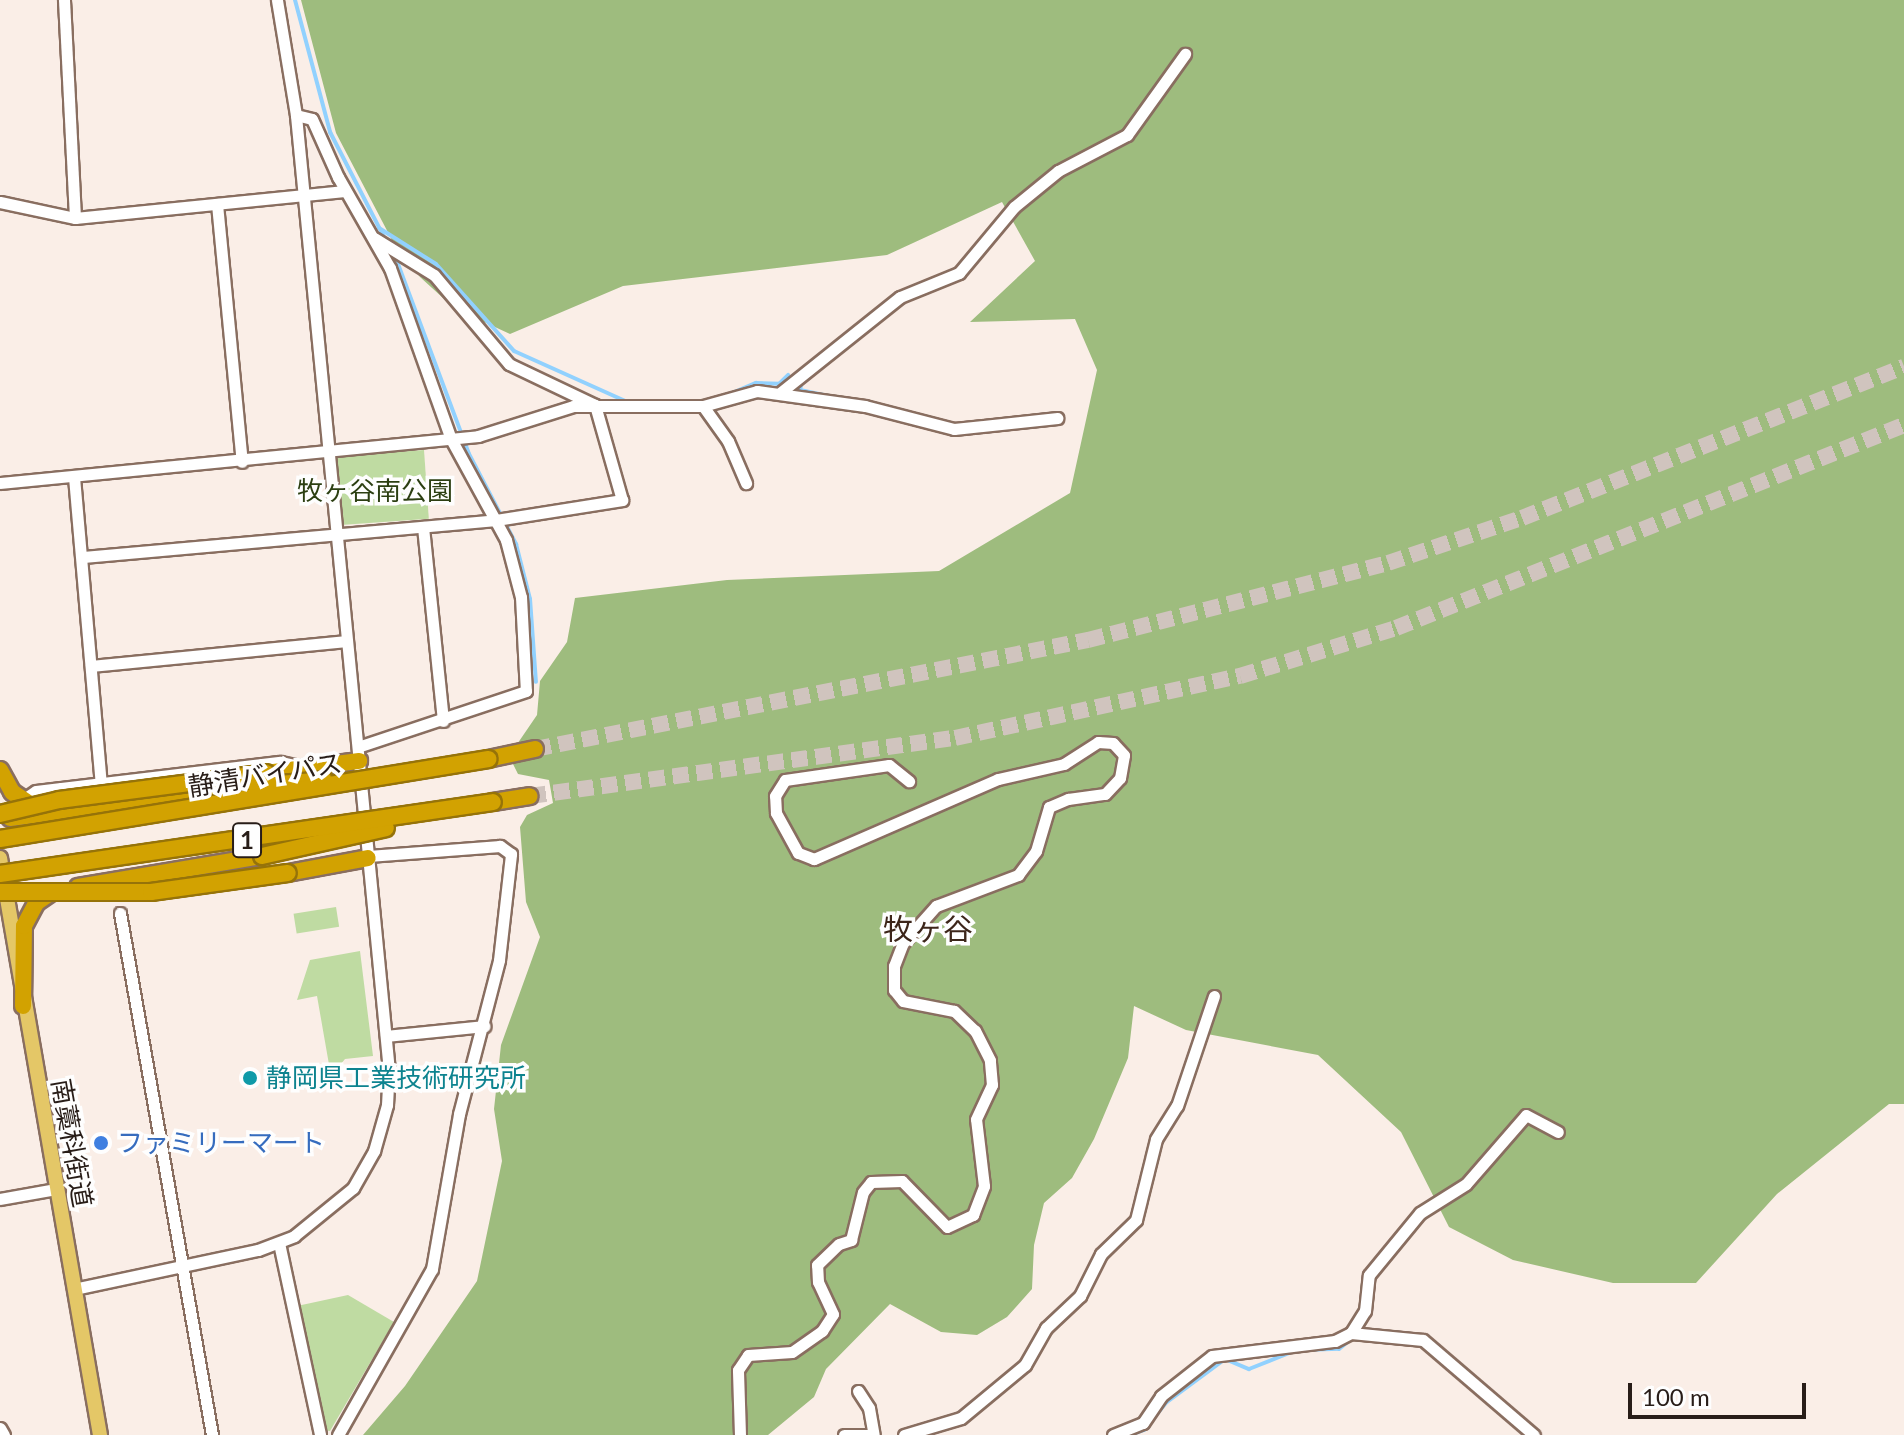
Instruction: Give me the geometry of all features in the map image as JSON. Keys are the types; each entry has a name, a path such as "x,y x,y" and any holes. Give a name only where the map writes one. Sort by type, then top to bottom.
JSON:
{"highway":[{"name":"静清バイパス","path":"0,839 535,749"},
{"name":"1","path":"0,816 59,800 266,773 359,754"},
{"name":"1","path":"0,816 48,813 488,759"},
{"path":"0,770 21,801 48,813"},
{"name":"1","path":"0,874 530,796"},
{"name":"1","path":"2,897 52,892 262,856 493,802"},
{"name":"1","path":"2,897 151,892 288,873 368,857"},
{"path":"23,1006 24,926 36,903 52,892"}],"main road":[{"name":"南藁科街道","path":"0,858 2,897 100,1435"}],"street":[{"path":"64,0 75,218"},
{"path":"74,1289 279,1243 341,1202 366,1169 387,1105 386,1036 359,754 344,641 304,194 296,115 277,0"},
{"path":"781,392 880,311 918,286 959,273 1014,207 1058,171 1081,154 1127,135 1185,54"},
{"path":"296,115 312,119 345,191 374,238 451,439 496,520 521,597 528,685 523,694 359,754"},
{"path":"0,202 75,218 345,191"},
{"path":"217,204 242,462"},
{"path":"83,557 496,520 622,500 595,405 509,364 434,275 374,238"},
{"path":"0,483 328,454 492,434 551,412 595,405 703,406 746,393 781,392 954,429 1057,418"},
{"path":"703,406 728,441 746,483"},
{"path":"74,477 101,783"},
{"path":"423,527 443,721"},
{"path":"91,666 344,641"},
{"path":"740,1435 738,1370 748,1355 792,1352 822,1331 833,1314 818,1282 817,1265 839,1244 851,1240 859,1225 863,1192 871,1182 891,1179 915,1188 947,1227 973,1215 984,1186 976,1119 992,1085 990,1060 975,1031 954,1011 903,1001 894,990 894,966 903,943 936,906 1018,875 1036,851 1049,807 1105,794 1120,778 1124,755 1113,743 1098,742 1064,764 998,779 814,859 798,853 776,813 775,796 785,780 889,765 909,781"},
{"path":"21,801 36,791 101,783 280,762 301,767"},
{"path":"338,1435 432,1269 459,1114 484,1026 507,906 509,849 368,857"},
{"path":"120,913 212,1435"},
{"path":"904,1435 912,1428 961,1418 1025,1365 1046,1328 1080,1296 1101,1254 1136,1220 1156,1139 1177,1106 1214,996"},
{"path":"386,1036 484,1026"},
{"path":"1113,1435 1143,1423 1161,1396 1212,1356 1335,1341 1351,1333 1365,1311 1369,1275 1420,1213 1466,1184 1526,1115 1558,1132"},
{"path":"0,1199 56,1189"},
{"path":"279,1243 319,1435"},
{"path":"1351,1333 1423,1340 1534,1435"},
{"path":"844,1435 873,1435 869,1408 858,1391"},
{"path":"0,1428 4,1435"}],"green space":[{"path":"301,0 1904,0 1904,1104 1889,1104 1777,1194 1696,1283 1613,1283 1513,1260 1449,1227 1401,1132 1318,1055 1186,1030 1134,1006 1128,1058 1094,1139 1072,1178 1044,1203 1034,1245 1032,1289 1007,1317 977,1335 941,1332 890,1304 826,1369 814,1397 768,1435 363,1435 405,1386 477,1281 502,1161 494,1109 501,1045 540,937 526,902 520,827 527,815 553,803 549,780 518,774 509,756 537,715 540,681 567,642 575,598 727,580 939,571 1070,493 1097,370 1075,319 970,322 1035,261 1002,202 887,255 623,286 510,334 454,308 420,277 393,242 336,133"},
{"name":"牧ヶ谷南公園","path":"424,450 429,519 341,525 336,456"},
{"path":"336,907 339,927 297,933 294,914"},
{"path":"360,951 373,1056 345,1059 331,1076 317,996 297,1000 310,960"},
{"path":"348,1295 394,1322 330,1431 323,1430 297,1306"}],"waterway":[{"path":"295,0 330,132 386,241"},
{"path":"379,228 436,264 514,351 625,401"},
{"path":"395,256 469,454 516,544 530,599 536,682"},
{"path":"732,393 756,383 779,384 788,375"},
{"path":"802,381 800,390 828,396"},
{"path":"1302,1350 1339,1349 1349,1341"},
{"path":"1130,1435 1144,1430 1167,1402 1225,1359 1249,1369 1294,1351"}],"tunnel":[{"path":"535,749 1088,640 1388,563 1522,518 1904,367"},
{"path":"530,796 955,738 1240,676 1396,628 1904,425"}],"place":[{"name":"静岡県工業技術研究所","path":"250,1078"},
{"name":"ファミリーマート","path":"101,1143"}],"district":[{"name":"牧ヶ谷","path":"928,928"}]}
